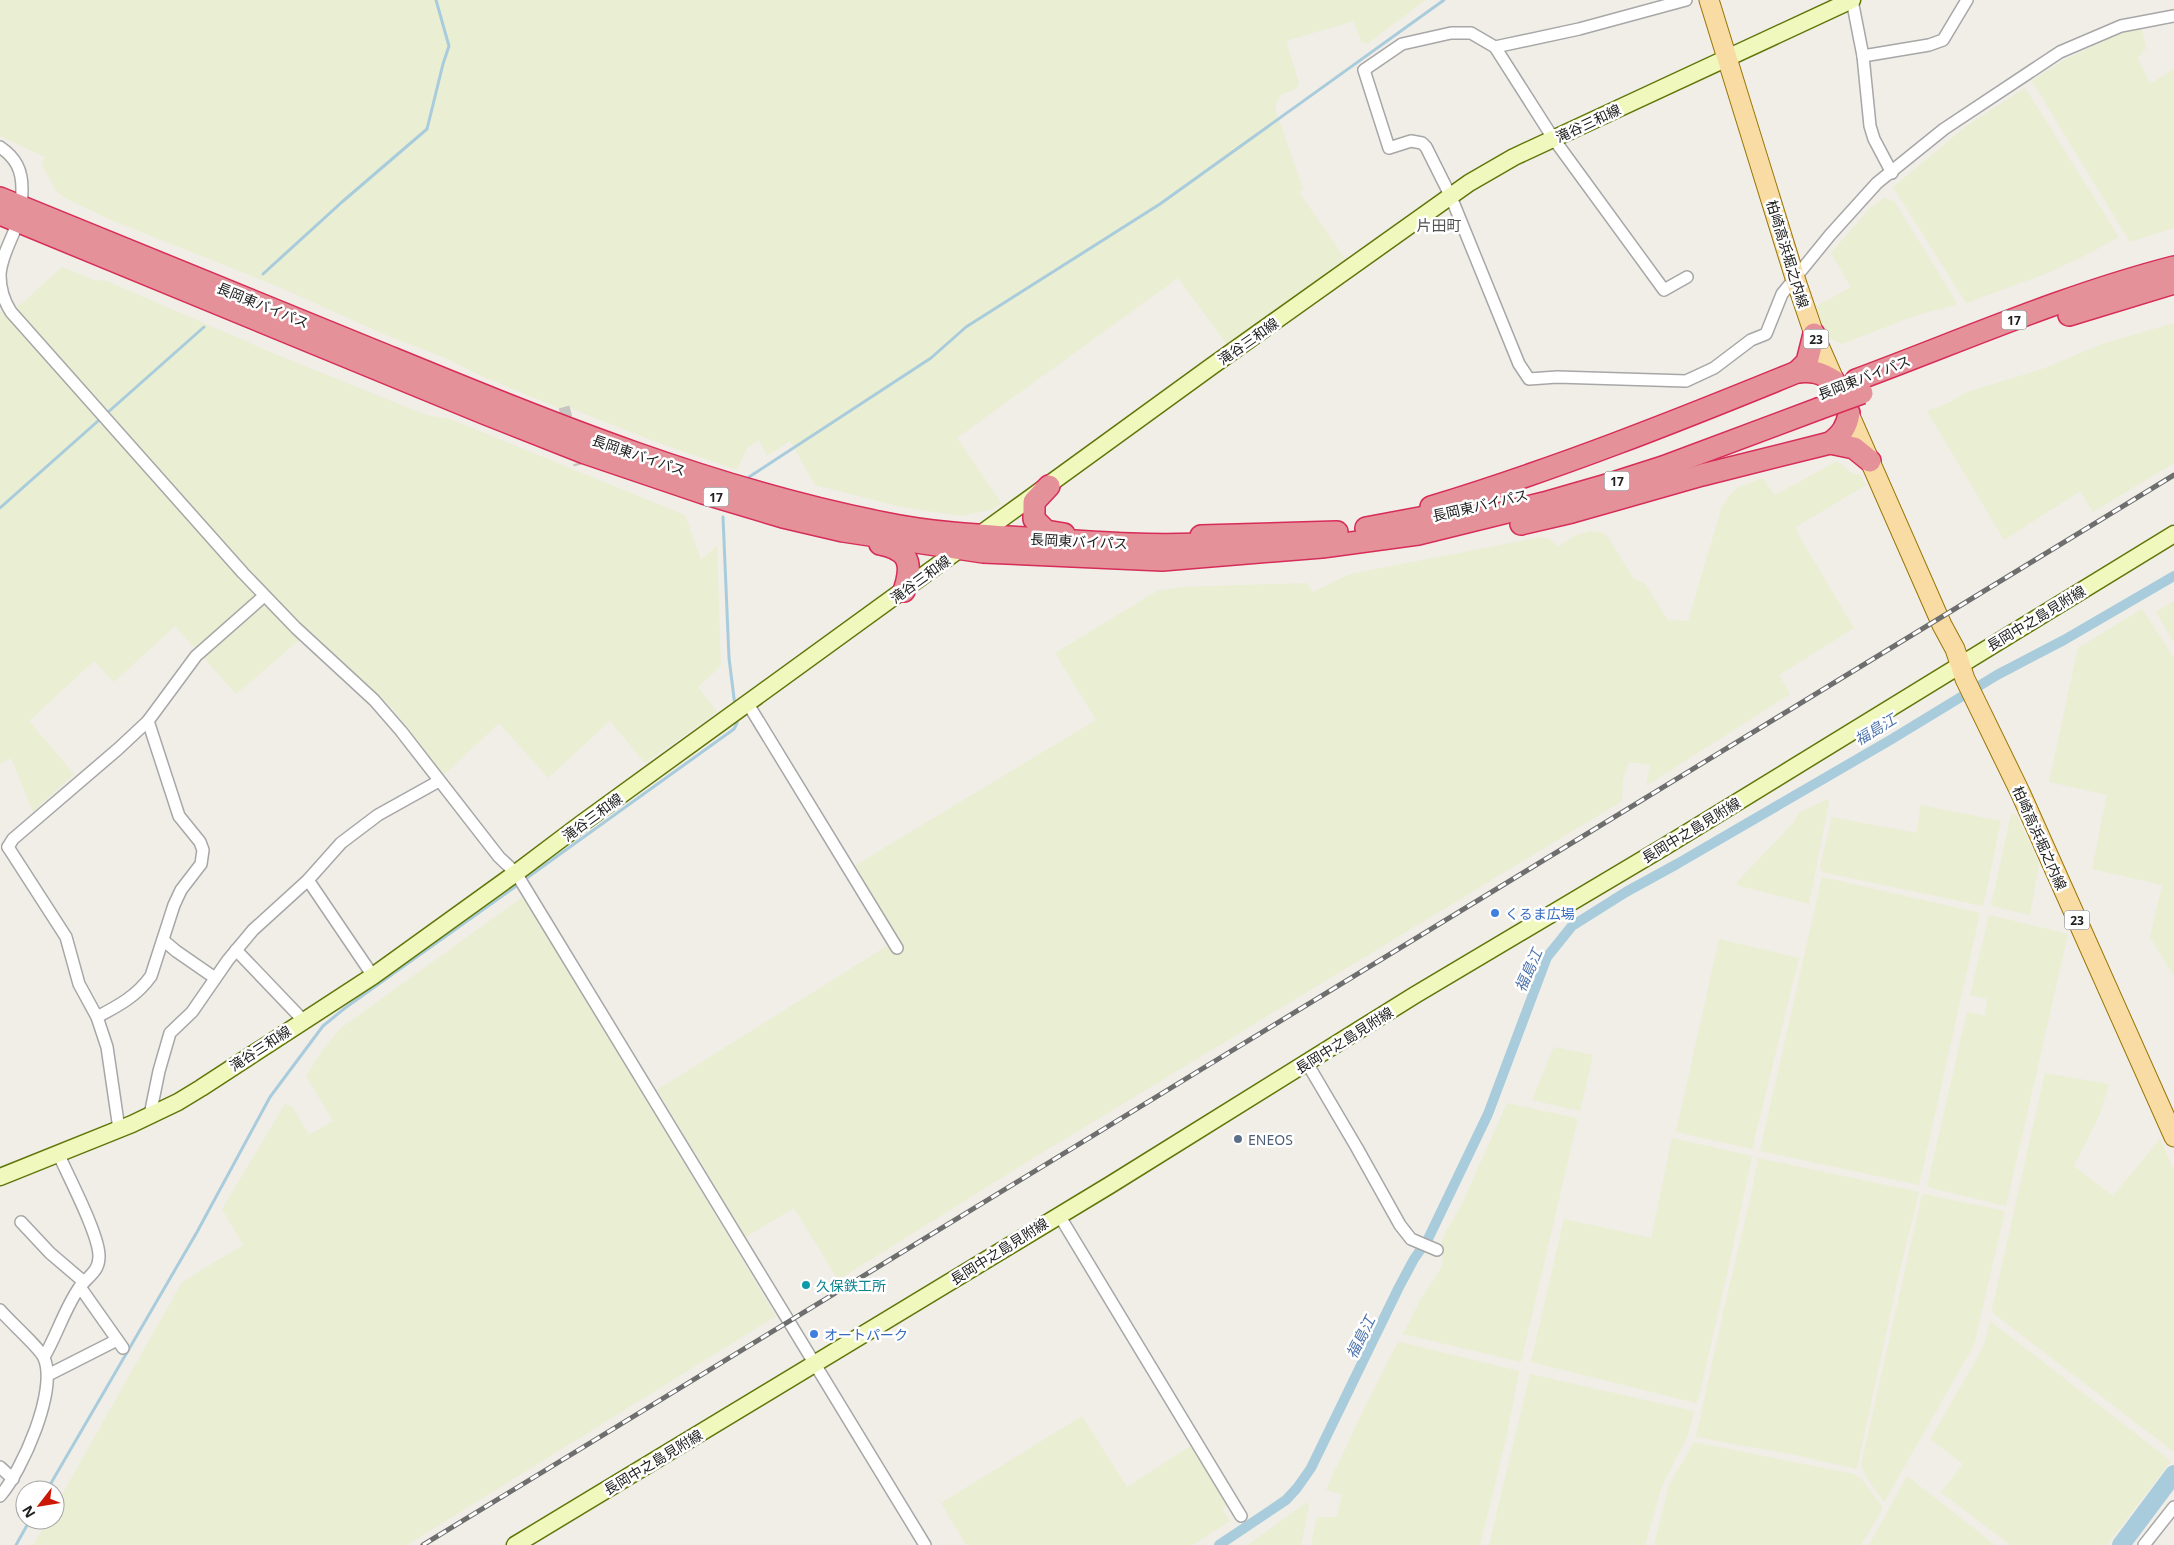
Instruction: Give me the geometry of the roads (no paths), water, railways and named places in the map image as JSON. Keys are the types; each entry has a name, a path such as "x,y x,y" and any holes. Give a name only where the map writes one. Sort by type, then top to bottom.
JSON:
{"highway":[{"name":"長岡東バイパス","path":"0,198 13,214 486,414 585,453 703,493 783,517 844,531 961,550 1098,559 1162,560 1322,547 1400,544 1476,514 1553,488 1753,427 2077,297 2174,267"},
{"name":"長岡東バイパス","path":"13,214 590,438 683,471 816,508 869,520 928,530 981,535 1074,541 1207,544 1337,532 1476,514"},
{"name":"長岡東バイパス","path":"1859,386 2086,309 2174,282"},
{"path":"1797,372 1807,362 1814,334"},
{"path":"1476,514 1601,449 1698,413 1797,372 1809,370 1834,381"},
{"path":"1830,443 1842,431 1848,413"},
{"path":"1476,514 1572,512 1702,475 1830,443 1854,448 1870,462"},
{"path":"585,453 618,469 663,486 765,518 896,549 907,559 909,566 904,591"},
{"path":"1049,486 1034,502 1032,514 1041,527 1056,534 1112,537 1337,532"}],"main road":[{"name":"柏崎高浜堀之内線","path":"1709,0 1729,58 1795,278 1814,334 1977,704 2020,792 2174,1137"},
{"name":"滝谷三和線","path":"0,1177 120,1129 178,1102 373,976 1212,366 1488,172 1553,138 1852,0"},
{"name":"長岡中之島見附線","path":"515,1545 815,1364 1415,996 1881,715 1963,671 2174,534"}],"street":[{"path":"1495,47 1579,29 1686,0"},
{"path":"1852,0 1863,56 1870,126 1874,139 1892,173"},
{"path":"1863,56 1929,45 1943,40 1966,0"},
{"path":"1687,277 1664,290 1553,138 1495,47 1471,33 1451,33 1402,44 1364,70 1389,148 1411,141 1422,143 1430,153 1519,364 1529,379 1585,377 1668,382 1686,381 1714,368 1751,340 1766,334 1779,300 1846,217 1877,183 1892,173 1944,129 2060,52 2121,26 2174,16"},
{"path":"0,147 13,157 19,166 22,176 0,281 3,296 18,322 264,596 374,700 401,731 499,858 516,873 924,1545"},
{"path":"120,1129 112,1092 109,1058 97,1017 79,984 66,937 4,848 148,721 196,656 264,596"},
{"path":"748,704 897,948"},
{"path":"97,1017 119,1005 143,987 151,976 181,890 201,864 203,850 200,842 179,816 148,721"},
{"path":"150,1115 170,1033 192,1012 214,978 236,950 272,912 308,880 341,844 378,815 439,781"},
{"path":"308,880 373,976"},
{"path":"163,940 214,978"},
{"path":"236,950 303,1020"},
{"path":"1307,1063 1400,1225 1411,1239 1435,1249"},
{"path":"44,1357 65,1311 82,1285 96,1269 99,1257 83,1208 58,1154"},
{"path":"1059,1215 1241,1516"},
{"path":"21,1222 82,1285 120,1344 48,1376"},
{"path":"0,1310 44,1357 48,1376 38,1422 13,1479 0,1496"},
{"path":"0,1467 13,1479"},
{"path":"2144,1545 2174,1506"}],"waterway":[{"path":"263,274 342,202 427,129 449,46 436,0"},
{"path":"749,477 931,358 966,327 1160,204 1444,0"},
{"path":"0,508 204,327"},
{"path":"723,517 729,658 735,706"},
{"name":"福島江","path":"1219,1545 1286,1500 1311,1468 1399,1287 1414,1259 1428,1239 1488,1114 1547,957 1572,926 1626,892 1892,739 1997,675 2064,640 2174,576"},
{"path":"524,880 734,729 737,717"},
{"path":"53,1480 197,1232 270,1097 323,1026 345,1008 519,884"},
{"path":"2121,1545 2174,1474"},
{"path":"16,1545 24,1530"}],"tunnel":[{"path":"564,407 570,429"},
{"path":"574,447 579,465"}],"railway":[{"path":"423,1545 2174,475"}],"place":[{"name":"くるま広場","path":"1495,913"},
{"name":"ENEOS","path":"1238,1139"},
{"name":"久保鉄工所","path":"806,1285"},
{"name":"オートパーク","path":"814,1334"}],"district":[{"name":"片田町","path":"1439,225"}]}
